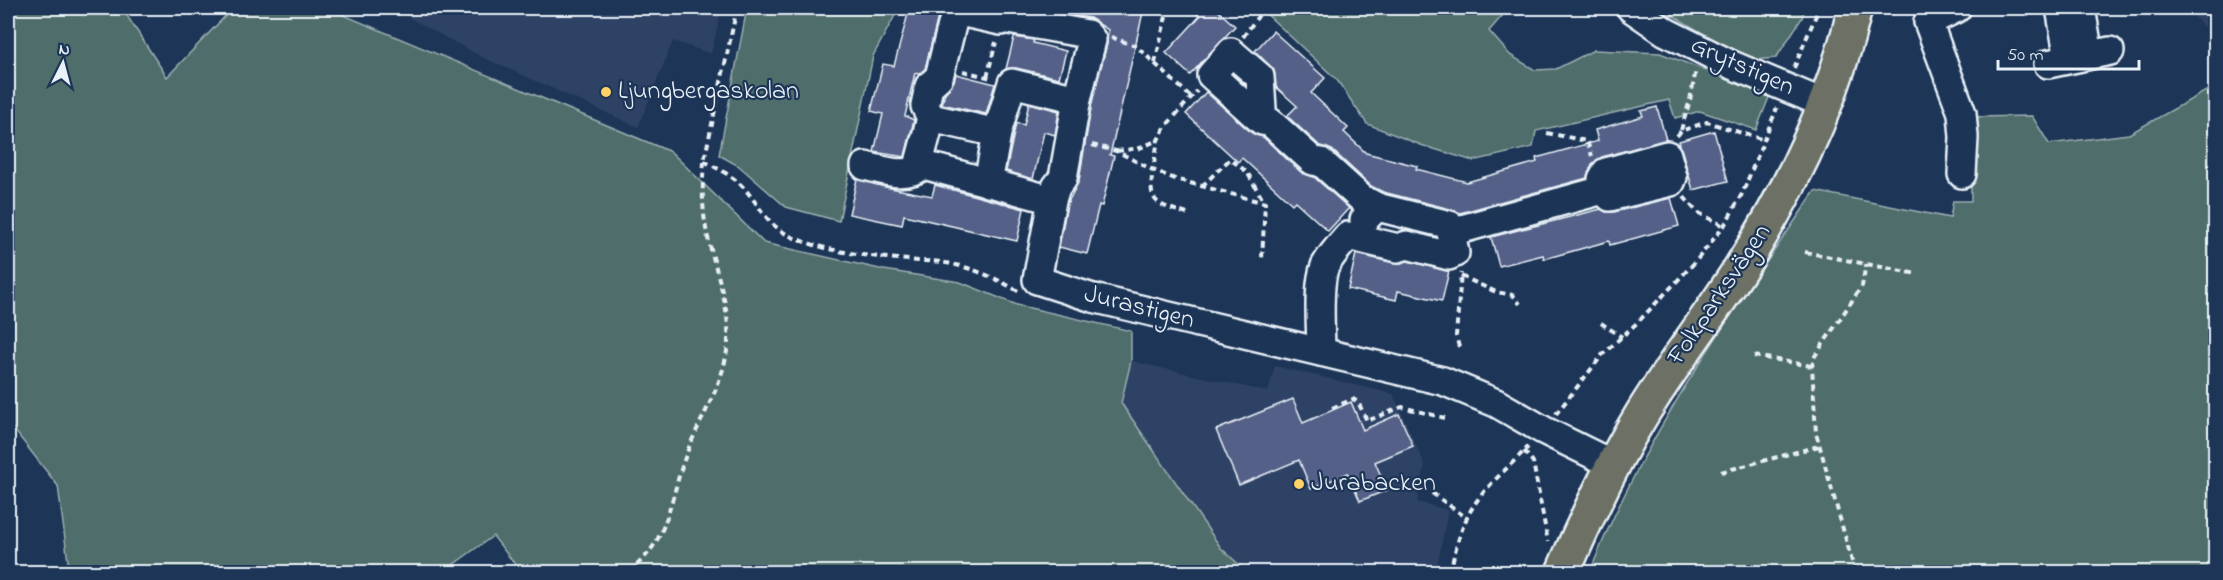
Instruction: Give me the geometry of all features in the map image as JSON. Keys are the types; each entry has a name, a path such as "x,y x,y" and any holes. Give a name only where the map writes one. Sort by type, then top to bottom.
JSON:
{"main road":[{"name":"Folkparksvägen","path":"1557,560 1586,519 1641,416 1679,356 1738,273 1777,208 1806,153 1825,104 1855,8"}],"street":[{"name":"Grytstigen","path":"1631,8 1666,32 1700,49 1825,104"},
{"path":"1957,8 1928,22 1962,112 1964,137 1962,174"},
{"path":"2060,8 2079,57 2081,8"},
{"path":"1052,200 924,165 920,159 931,118 925,106 929,87 939,77 954,17 960,12 1001,21 1004,19 1087,34"},
{"name":"Jurastigen","path":"1087,34 1092,40 1077,99 1063,178 1056,187 1052,200 1037,280 1093,298 1443,381 1496,403 1543,430 1614,465"},
{"path":"1255,114 1262,108 1260,77 1231,51 1211,75 1262,121 1269,122 1313,161 1321,162 1362,200 1377,207 1450,225 1456,254"},
{"path":"988,183 997,133 999,80 1077,99"},
{"path":"931,118 997,133"},
{"path":"1348,236 1398,248 1407,245 1449,256 1603,184 1610,197 1671,182 1673,177 1667,155"},
{"path":"865,166 899,174 915,171 924,165"},
{"path":"1321,352 1321,297 1324,268 1334,252 1377,207"}],"path":[{"path":"82,8 121,14 136,13 152,8"},
{"path":"629,573 655,544 668,512 686,454 714,398 728,345 724,299 707,237 702,186 704,161 736,8"},
{"path":"1155,63 1168,8"},
{"path":"1231,51 1264,8"},
{"path":"1450,573 1458,538 1478,499 1543,430 1603,354 1696,261 1724,226 1742,194 1819,8"},
{"path":"942,66 999,80 1001,21"},
{"path":"1087,34 1119,38 1136,46 1191,97"},
{"path":"1667,155 1680,130 1690,100 1700,49"},
{"path":"1187,214 1157,204 1152,198 1150,186 1158,141 1165,127 1211,75"},
{"path":"1680,130 1707,122 1764,140"},
{"path":"1547,134 1587,141 1603,184"},
{"path":"1070,140 1116,151 1175,179 1265,203"},
{"path":"1116,151 1140,148 1158,141"},
{"path":"1202,186 1230,159 1247,172 1265,203 1262,260"},
{"path":"1681,193 1697,212 1724,226"},
{"path":"1805,252 1917,274"},
{"path":"1456,254 1496,292 1513,295 1520,304"},
{"path":"1456,254 1456,336 1459,347"},
{"path":"1856,573 1816,433 1812,366 1815,356 1862,286 1866,264"},
{"path":"1601,323 1622,337"},
{"path":"1754,356 1812,366"},
{"path":"1332,408 1353,399 1358,402 1367,422 1402,407 1445,418"},
{"path":"1721,472 1819,446"},
{"path":"1524,451 1533,462 1545,534 1557,560"},
{"path":"1432,493 1467,518"}],"shaded area":[{"name":"Ljungbergaskolan","path":"391,8 722,8 711,54 673,41 638,127 484,58"},
{"path":"2186,8 2215,8 2215,39"},
{"name":"Jurabacken","path":"1131,361 1268,392 1275,366 1393,394 1425,465 1417,502 1448,510 1436,572 1247,572 1221,548 1121,403"}],"green space":[{"path":"8,8 122,8 167,77 233,8 327,8 671,152 764,243 884,270 960,282 1017,305 1131,331 1131,361 1121,403 1221,548 1247,572 521,572 493,536 443,572 63,572 69,569 58,486 8,422"},
{"path":"747,8 899,8 873,56 839,221 786,207 739,166 719,155"},
{"path":"1260,8 1509,8 1489,31 1510,55 1535,70 1556,69 1594,50 1660,53 1770,95 1756,130 1700,111 1675,118 1669,100 1536,131 1533,147 1473,161 1421,145 1367,124 1337,80"},
{"path":"1660,8 1805,8 1802,18 1776,58 1754,60"},
{"path":"2215,86 2215,572 1590,572 1636,472 1663,423 1722,329 1815,191 1950,218 1953,201 1971,201 1971,117 2032,116 2049,144 2129,134"}],"building":[{"path":"920,8 942,8 925,69 919,74 915,73 905,116 914,120 905,157 874,152 883,114 871,111 883,64 894,66 909,10 920,12"},
{"path":"1028,8 1144,8 1110,155 1114,156 1087,254 1059,247 1067,204 1079,181 1092,102 1107,44 1108,30 1090,18"},
{"path":"1190,8 1215,8 1235,26 1190,75 1166,53 1200,16"},
{"path":"1273,31 1325,78 1311,93 1348,128 1344,132 1366,153 1417,166 1416,169 1467,182 1537,162 1536,158 1598,141 1595,130 1643,116 1641,111 1657,107 1666,140 1602,157 1592,164 1587,178 1460,213 1383,192 1371,186 1332,150 1320,146 1287,116 1297,106 1276,87 1274,70 1255,51"},
{"path":"1014,37 1034,40 1033,43 1066,51 1059,78 1016,68 1006,69"},
{"path":"956,74 995,84 986,114 942,104 945,93"},
{"path":"1206,92 1252,133 1263,137 1302,173 1314,177 1349,208 1328,231 1295,201 1292,204 1242,158 1238,162 1186,114"},
{"path":"1029,103 1059,111 1055,135 1044,132 1033,179 1006,171 1016,123 1024,125"},
{"path":"1714,131 1728,181 1693,190 1679,141"},
{"path":"857,179 932,196 935,185 1024,209 1017,241 904,215 902,225 849,214"},
{"path":"1671,198 1679,226 1610,245 1609,241 1544,259 1543,255 1499,266 1491,237 1601,209 1614,212"},
{"path":"1356,254 1394,263 1408,261 1449,271 1442,301 1398,291 1396,300 1348,289"},
{"path":"1293,399 1303,423 1351,402 1363,430 1399,414 1413,446 1375,462 1387,490 1360,501 1348,473 1311,489 1299,460 1239,485 1216,430"}],"place":[{"name":"Ljungbergaskolan","path":"606,92"},
{"name":"Jurabacken","path":"1299,484"}]}
